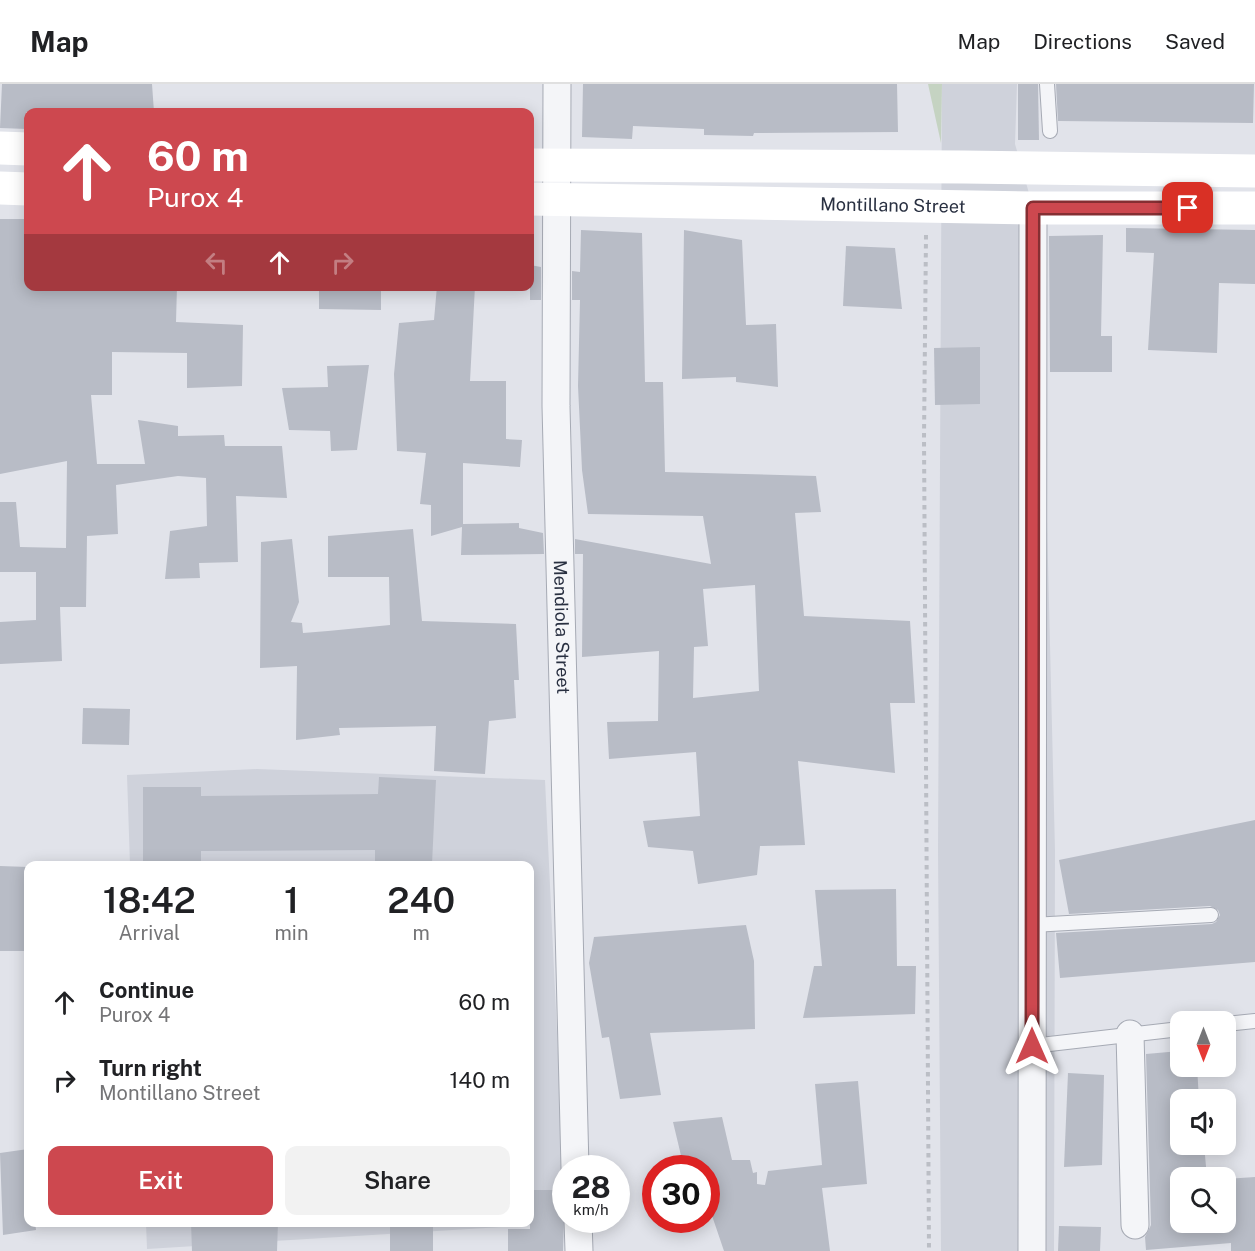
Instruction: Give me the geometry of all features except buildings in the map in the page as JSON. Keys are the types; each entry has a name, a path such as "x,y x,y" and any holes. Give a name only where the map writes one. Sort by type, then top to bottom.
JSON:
{"main road":[{"path":"0,148 24,149"},
{"name":"Montillano Street","path":"542,166 964,167 1255,171"},
{"path":"964,167 966,206"},
{"path":"1011,168 1022,208"},
{"path":"0,188 24,189"},
{"name":"Montillano Street","path":"543,199 926,207 1255,208"}],"street":[{"name":"Mendiola Street","path":"557,84 542,166 556,406 575,1155"},
{"path":"1022,208 1032,789 1032,1251"},
{"path":"1131,1034 1135,1225"},
{"path":"578,1233 579,1251"}],"lane":[{"path":"1047,84 1050,131"},
{"path":"1032,926 1211,915"},
{"path":"1236,1023 1255,1021"},
{"path":"1032,1046 1170,1030"}],"path":[{"path":"926,207 924,450 929,1251"}],"shaded area":[{"path":"942,84 1017,84 1015,144 1040,232 1055,851 1054,1251 941,1251 938,850"},
{"path":"257,769 545,780 563,1155 552,1155 552,1224 534,1225 534,861 130,861 127,775"},
{"path":"146,1227 502,1227 147,1249"}],"green space":[{"path":"928,84 942,84 941,143"}],"route":[{"path":"1032,1046 1033,208 1188,208"}]}
